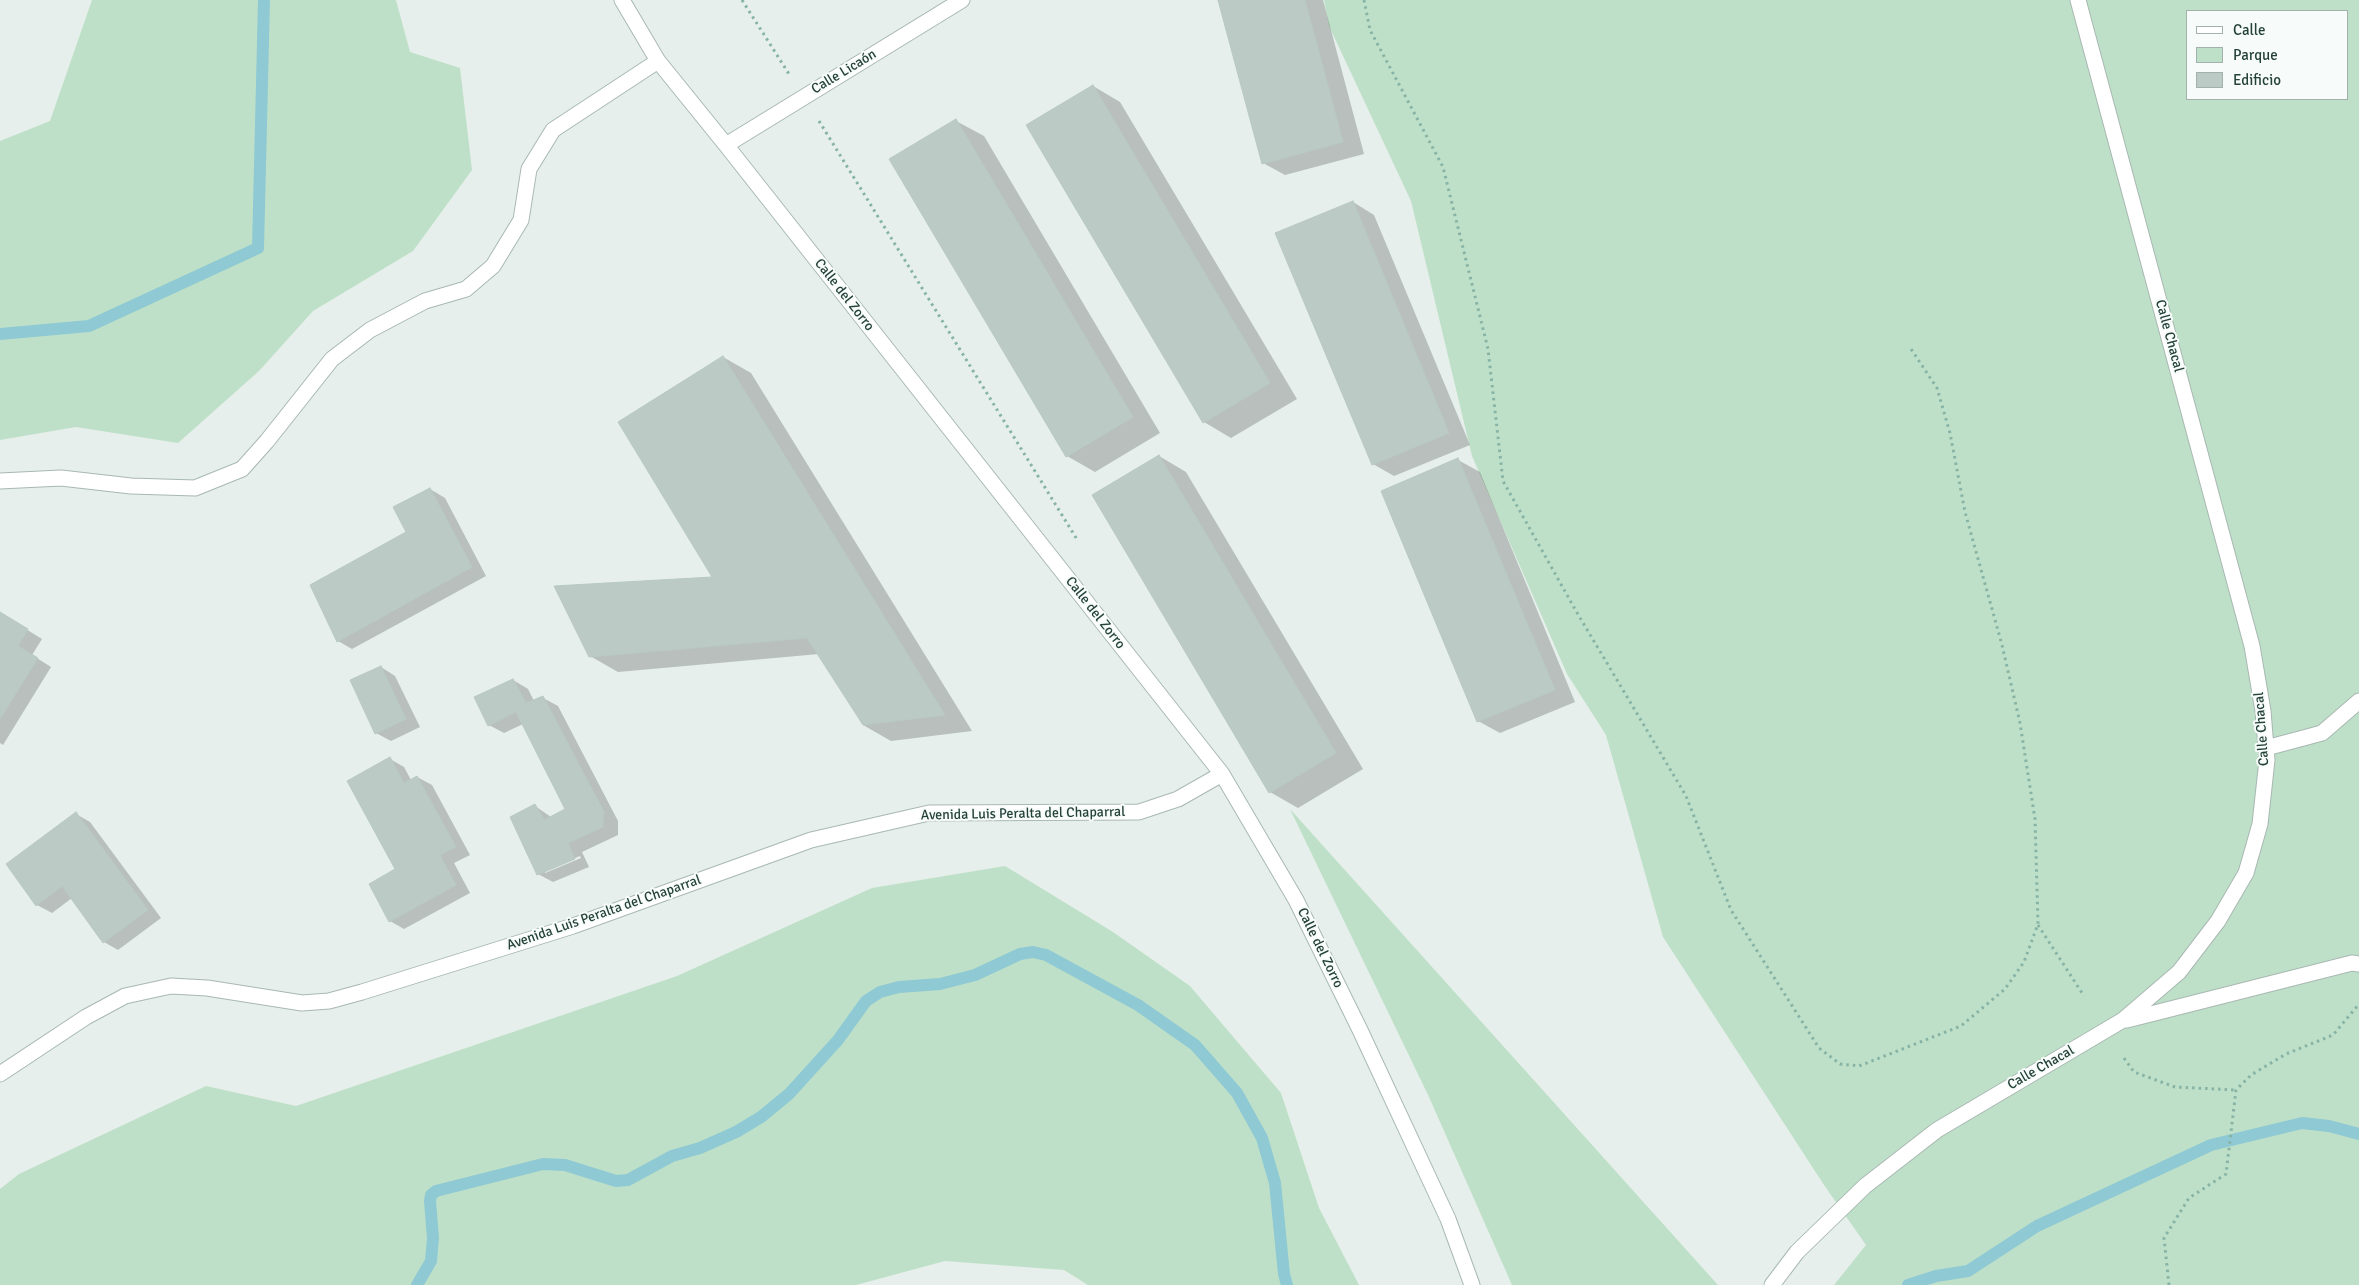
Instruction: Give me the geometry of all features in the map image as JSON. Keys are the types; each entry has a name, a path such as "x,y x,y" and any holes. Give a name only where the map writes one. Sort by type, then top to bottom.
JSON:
{"street":[{"name":"Calle del Zorro","path":"622,0 658,62 726,145 1222,774 1296,900 1360,1030 1448,1219 1472,1285"},
{"name":"Calle Licaón","path":"726,145 962,0"},
{"name":"Calle Chacal","path":"1772,1285 1797,1252 1865,1186 1937,1130 2123,1020 2179,972 2218,921 2246,873 2260,824 2267,760 2263,711 2252,646 2078,0"},
{"path":"0,481 61,478 131,486 195,488 242,469 267,441 332,359 370,330 425,301 466,289 493,266 521,220 529,169 554,130 658,62"},
{"path":"2266,748 2322,733 2359,701"},
{"name":"Avenida Luis Peralta del Chaparral","path":"0,1074 86,1017 125,996 171,986 207,988 302,1003 329,1001 573,926 811,840 929,813 1138,812 1178,799 1222,774"},
{"path":"2123,1020 2352,964 2359,964"}],"path":[{"path":"742,0 804,96 1081,545"},
{"path":"1364,0 1370,30 1443,167 1488,349 1503,481 1576,611 1686,796 1731,910 1818,1048 1840,1064 1859,1066 1961,1026 2005,989 2024,962 2038,924 2035,819 2020,723 2002,645 1965,512 1950,433 1937,388 1909,346"},
{"path":"2038,924 2084,996"},
{"path":"2169,1285 2164,1238 2189,1198 2226,1174 2236,1090 2251,1075 2279,1058 2333,1035 2359,1004"},
{"path":"2124,1058 2134,1072 2175,1087 2236,1090"}],"green space":[{"path":"92,0 396,0 410,52 460,68 472,170 413,251 313,311 259,371 178,443 76,427 0,440 0,141 50,121"},
{"path":"1324,0 2359,0 2359,1285 1834,1285 1866,1245 1824,1185 1663,937 1606,735 1567,674 1472,456 1411,201 1329,26"},
{"path":"1290,809 1718,1285 1512,1285 1429,1097"},
{"path":"1005,866 1113,932 1190,986 1281,1093 1319,1208 1359,1285 1088,1285 1064,1270 945,1261 856,1285 0,1285 0,1189 19,1174 206,1086 296,1106 677,976 872,888"}],"building":[{"path":"1218,0 1305,0 1343,142 1262,164"},
{"path":"1093,85 1270,383 1203,423 1026,125"},
{"path":"956,119 1133,417 1066,457 889,159"},
{"path":"1353,201 1449,433 1372,465 1275,233"},
{"path":"723,356 945,715 863,725 807,638 589,657 554,586 712,577 618,422"},
{"path":"1159,455 1336,753 1269,793 1092,495"},
{"path":"1458,458 1555,690 1477,722 1381,491"},
{"path":"430,488 472,567 337,642 310,585 406,532 393,507"},
{"path":"0,612 28,629 18,646 38,658 0,719"},
{"path":"381,666 406,719 375,734 350,680"},
{"path":"513,679 526,703 543,696 604,812 603,827 568,843 575,859 537,875 510,817 535,804 544,820 565,809 516,712 488,726 474,697"},
{"path":"390,757 404,783 417,776 456,847 440,855 456,885 389,922 369,884 395,869 347,781"},
{"path":"76,812 148,910 103,943 62,886 36,906 6,864"}],"waterway":[{"path":"0,334 89,326 258,248 264,0"},
{"path":"417,1285 431,1261 433,1238 430,1201 431,1195 436,1191 543,1164 565,1165 616,1181 628,1180 672,1156 700,1148 736,1132 761,1117 789,1094 838,1040 866,1001 880,992 899,987 940,984 975,975 1020,954 1033,952 1046,955 1138,1005 1195,1045 1237,1093 1262,1138 1275,1183 1284,1274 1287,1285"},
{"path":"1908,1285 1936,1276 1968,1271 2037,1226 2211,1145 2302,1123 2329,1126 2359,1134"}]}
